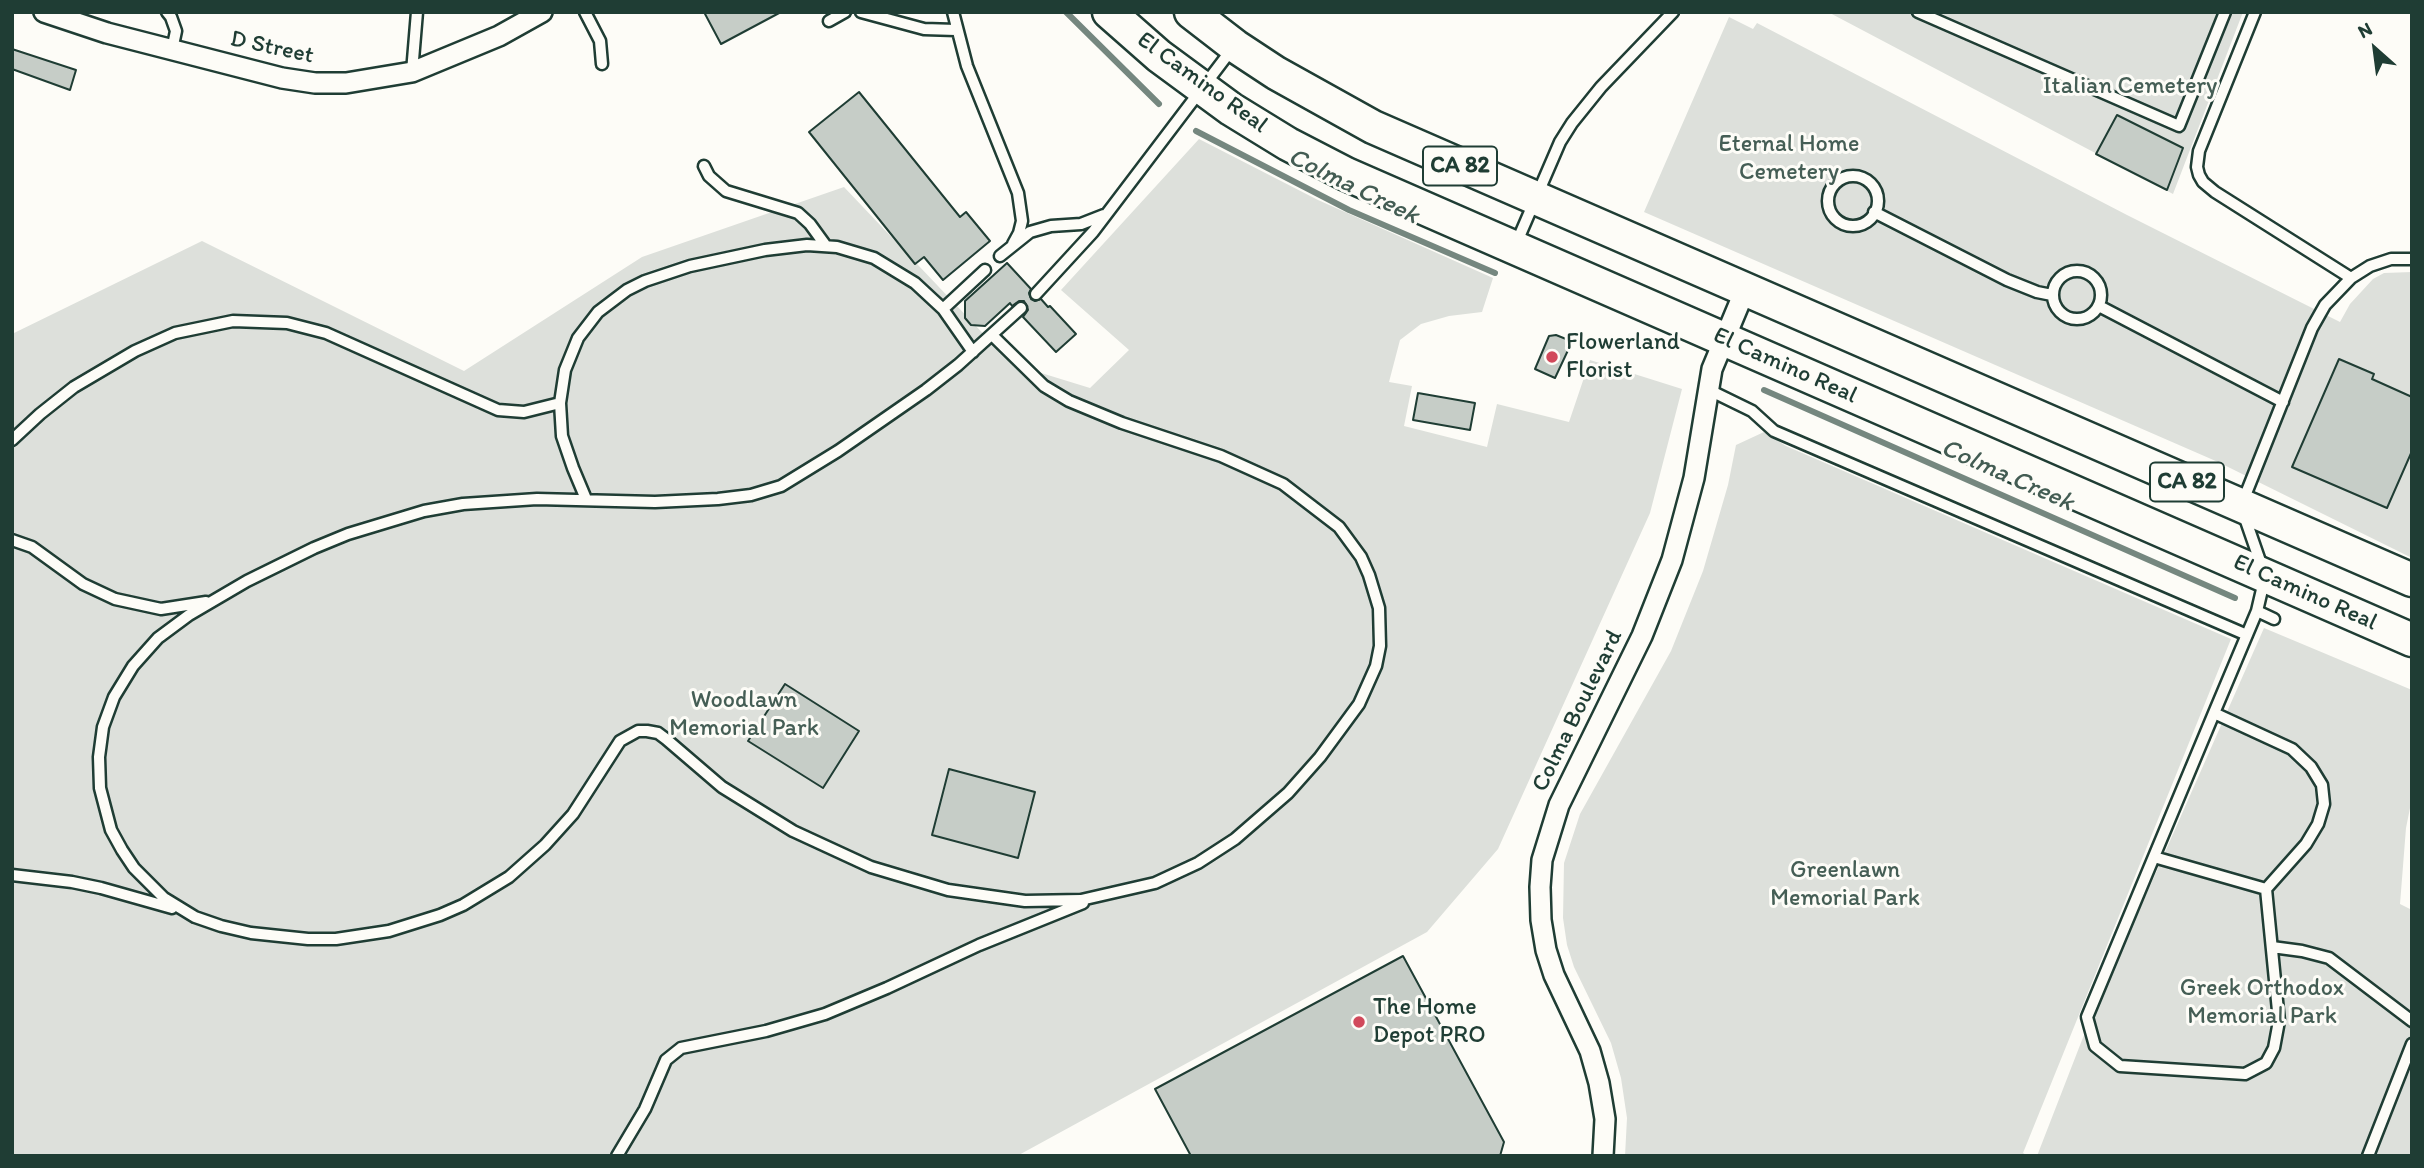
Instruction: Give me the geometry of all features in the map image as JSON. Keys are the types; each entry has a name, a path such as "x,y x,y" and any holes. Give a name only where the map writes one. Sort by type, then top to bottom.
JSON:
{"main road":[{"name":"El Camino Real","path":"1110,12 1159,56 1202,89 1326,165 2412,639"},
{"name":"El Camino Real","path":"1191,12 1235,46 1314,97 1373,127 2412,580"}],"street":[{"name":"D Street","path":"44,12 107,33 282,78 315,83 346,83 412,72 499,36 542,12"},
{"name":"Colma Boulevard","path":"1603,1156 1605,1119 1600,1083 1590,1051 1554,975 1546,950 1541,909 1542,860 1559,805 1642,636 1672,560 1694,478 1712,369 1745,290"}],"lane":[{"path":"167,12 176,31 172,50"},
{"path":"412,72 417,12"},
{"path":"585,12 600,41 602,64"},
{"path":"829,21 845,12"},
{"path":"861,12 925,29 956,30"},
{"path":"953,12 967,66 1018,193 1021,221 1013,244"},
{"path":"1514,248 1560,142 1572,123 1601,87 1673,12"},
{"path":"1918,12 2179,126 2225,12"},
{"path":"2255,12 2199,151 2199,175 2215,192 2351,278"},
{"path":"1036,294 1107,214 1235,46"},
{"path":"704,166 709,176 726,191 798,213 826,246"},
{"path":"1846,177 1861,177 1871,184 1876,193 1874,212 1868,220 1859,225 1839,222 1829,210 1831,190 1837,182 1846,177"},
{"path":"1874,212 2007,280 2052,295"},
{"path":"1000,256 1021,237 1040,228 1081,224 1107,214"},
{"path":"586,499 562,436 560,404 565,370 578,338 598,312 627,290 666,274 718,260 787,247 826,246 849,250 886,264 915,283 943,309 973,352"},
{"path":"2214,713 2292,749 2311,768 2322,785 2323,804 2318,824 2306,844 2266,889 2279,1021 2274,1048 2266,1063 2245,1074 2120,1066 2095,1046 2087,1017 2214,713 2257,611 2265,576 2241,506 2318,315 2333,295 2351,278 2370,266 2382,261 2412,259"},
{"path":"943,309 985,270"},
{"path":"2083,271 2090,274 2100,288 2098,306 2083,318 2069,318 2057,309 2052,295 2056,282 2067,272 2083,271"},
{"path":"2098,306 2283,401"},
{"path":"195,917 171,903 149,884 122,850 111,830 100,788 99,757 107,713 114,696 133,666 166,632 216,598 280,563 348,534 424,511 501,500 586,499 654,502 718,499 751,495 781,486 942,378 1021,308"},
{"path":"12,440 74,387 135,351 175,333 233,321 287,323 326,333 507,412 524,412 560,404"},
{"path":"617,1156 645,1109 666,1059 681,1048 766,1031 825,1014 999,936 1107,895 1155,883 1198,863 1254,824 1305,775 1348,721 1368,685 1380,646 1379,608 1369,575 1339,527 1283,484 1241,464 1122,423 1069,401 1044,386 992,335"},
{"path":"1709,390 1752,411 1773,431 2247,635"},
{"path":"12,540 40,552 83,584 126,603 161,609 184,607 216,598"},
{"path":"2257,611 2274,620"},
{"path":"12,875 101,888 156,902 221,926 251,933 336,939 389,932 440,915 486,892 528,862 573,814 620,741 638,731 647,731 666,739 722,786 766,815 817,844 889,873 948,890 1001,899 1047,902 1107,895"},
{"path":"2154,857 2266,889"},
{"path":"2272,947 2329,958 2412,1021"},
{"path":"2368,1156 2412,1044"}],"green space":[{"name":"Italian Cemetery","path":"1828,12 2243,12 2173,194"},
{"name":"Eternal Home Cemetery","path":"1729,17 1753,29 1757,23 2340,322 2350,304 2373,279 2384,273 2412,272 2412,558 2218,462 1644,212"},
{"name":"Woodlawn Memorial Park","path":"1199,139 1318,200 1493,278 1482,312 1449,316 1421,324 1400,340 1389,382 1412,386 1404,426 1487,447 1497,404 1569,422 1590,360 1682,389 1650,513 1498,849 1427,932 1017,1156 12,1156 12,334 202,241 464,371 642,257 844,187 1012,364 1090,388 1129,350 1061,290"},
{"name":"Greenlawn Memorial Park","path":"1764,432 1786,446 2231,639 2023,1153 2028,1156 1625,1156 1627,1118 1621,1078 1611,1043 1574,967 1567,945 1563,918 1564,863 1580,814 1671,651 1703,571 1728,485 1736,445"},
{"name":"Greek Orthodox Memorial Park","path":"2264,628 2412,690 2412,798 2406,828 2400,904 2412,910 2412,1156 2037,1156 2082,1040"}],"building":[{"path":"704,12 781,12 721,44"},
{"path":"12,49 76,70 70,90 12,69"},
{"path":"859,92 960,217 966,212 990,241 943,280 924,257 915,264 809,132"},
{"path":"2117,115 2183,148 2167,190 2096,154"},
{"path":"1007,263 1031,289 1031,299 1041,299 1050,306 1076,334 1056,352 1023,317 1028,310 1024,301 1012,306 1010,303 985,326 971,325 965,318 965,301"},
{"name":"Flowerland Florist","path":"1556,335 1566,339 1570,346 1555,378 1535,369 1549,336"},
{"path":"2339,359 2374,374 2372,379 2412,397 2412,451 2387,508 2292,467"},
{"path":"1418,393 1475,403 1470,430 1413,420"},
{"path":"785,684 859,731 823,788 748,741"},
{"path":"949,769 1035,792 1018,858 932,835"},
{"name":"The Home Depot PRO","path":"1403,956 1504,1142 1500,1156 1191,1156 1155,1089"}],"waterway":[{"name":"Colma Creek","path":"1066,12 1159,104"},
{"name":"Colma Creek","path":"1196,131 1349,210 1495,273"},
{"name":"Colma Creek","path":"1764,390 2235,598"}],"place":[{"name":"Flowerland Florist","path":"1552,357"},
{"name":"The Home Depot PRO","path":"1359,1022"}]}
